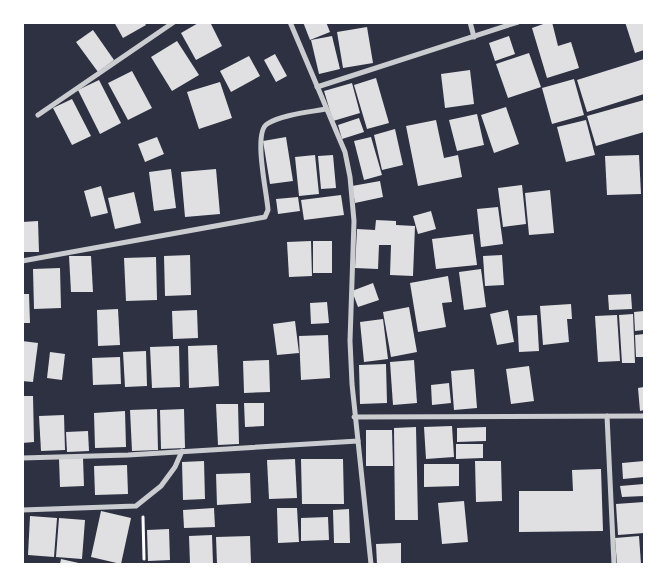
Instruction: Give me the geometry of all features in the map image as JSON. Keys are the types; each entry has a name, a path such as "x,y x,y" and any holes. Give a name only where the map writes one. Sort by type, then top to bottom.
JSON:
{"street":[{"path":"38,116 174,22"},
{"path":"290,22 345,152 352,191 354,221 350,341 354,417 371,564"},
{"path":"470,22 474,37"},
{"path":"317,87 518,22"},
{"path":"22,261 266,216 268,210 260,143 261,130 264,125 273,120 326,109"},
{"path":"607,416 614,564"},
{"path":"354,417 644,416"},
{"path":"23,459 182,452 358,441"},
{"path":"22,510 136,506 166,481 182,452"}],"path":[{"path":"136,506 143,519 144,559"}],"building":[{"path":"114,22 144,22 146,25 123,38"},
{"path":"200,22 210,22 222,46 196,60 181,33"},
{"path":"303,22 326,22 330,32 310,40"},
{"path":"552,22 558,46 571,42 579,68 547,78 532,28"},
{"path":"625,22 644,22 644,50 635,53"},
{"path":"367,27 373,63 343,68 337,32"},
{"path":"93,30 114,60 98,72 76,42"},
{"path":"332,36 340,69 319,74 311,40"},
{"path":"509,36 515,54 495,61 489,43"},
{"path":"177,41 199,75 172,91 151,57"},
{"path":"529,53 541,87 508,98 496,64"},
{"path":"275,54 287,76 276,82 264,60"},
{"path":"249,56 260,76 231,92 220,71"},
{"path":"644,59 644,94 587,112 577,80"},
{"path":"470,70 474,104 445,108 441,74"},
{"path":"132,71 152,108 128,120 108,83"},
{"path":"376,78 389,123 367,129 354,85"},
{"path":"574,79 584,115 552,124 542,88"},
{"path":"99,80 121,123 100,134 78,90"},
{"path":"220,82 232,118 199,129 187,92"},
{"path":"352,83 360,113 333,121 324,91"},
{"path":"72,99 91,136 72,145 53,108"},
{"path":"644,100 644,132 596,146 587,116"},
{"path":"506,107 519,144 494,153 481,115"},
{"path":"477,114 484,145 457,151 449,120"},
{"path":"359,118 364,132 342,139 338,125"},
{"path":"436,120 444,158 458,155 462,177 418,186 406,126"},
{"path":"586,120 595,155 566,162 557,127"},
{"path":"395,129 403,165 382,170 374,135"},
{"path":"157,137 164,154 145,162 138,144"},
{"path":"286,137 293,181 270,184 263,141"},
{"path":"371,137 382,175 364,180 354,141"},
{"path":"315,155 319,194 299,196 295,157"},
{"path":"333,155 336,188 321,189 318,156"},
{"path":"639,155 641,194 607,195 605,156"},
{"path":"171,169 176,208 154,211 149,172"},
{"path":"216,169 220,214 185,217 181,172"},
{"path":"380,181 383,197 355,203 352,186"},
{"path":"522,185 526,224 503,227 498,188"},
{"path":"101,186 108,213 91,217 84,191"},
{"path":"550,190 554,233 529,235 525,193"},
{"path":"134,192 141,223 115,229 108,198"},
{"path":"341,195 344,215 304,220 301,200"},
{"path":"298,197 300,211 278,214 276,199"},
{"path":"498,207 503,244 481,247 477,209"},
{"path":"431,211 436,229 418,234 413,216"},
{"path":"376,220 396,221 396,225 415,226 413,276 390,275 391,245 379,245 378,269 355,268 357,229 375,230"},
{"path":"38,221 39,252 22,252 22,222"},
{"path":"473,234 477,265 436,269 432,239"},
{"path":"311,241 312,276 289,277 287,242"},
{"path":"313,241 332,241 332,273 313,273"},
{"path":"190,255 191,295 165,296 164,256"},
{"path":"502,255 504,285 485,286 483,256"},
{"path":"69,256 91,256 93,292 71,292"},
{"path":"156,257 157,300 126,301 124,258"},
{"path":"60,268 61,308 34,309 33,269"},
{"path":"481,269 486,307 464,310 459,272"},
{"path":"448,276 452,302 442,303 446,327 418,332 410,283"},
{"path":"373,283 379,300 358,307 352,291"},
{"path":"22,294 29,294 30,323 22,323"},
{"path":"631,294 632,309 609,310 608,295"},
{"path":"327,302 329,323 311,324 310,303"},
{"path":"571,304 572,319 567,319 569,342 543,345 540,306"},
{"path":"409,307 417,352 391,357 383,312"},
{"path":"118,309 120,345 98,346 97,310"},
{"path":"197,310 198,338 173,339 172,311"},
{"path":"508,310 514,342 497,345 490,314"},
{"path":"644,311 644,330 635,331 634,312"},
{"path":"633,314 635,363 622,363 619,315"},
{"path":"537,315 539,351 519,352 517,316"},
{"path":"617,315 620,361 598,362 595,316"},
{"path":"383,319 388,359 364,362 360,322"},
{"path":"295,321 299,353 277,355 273,324"},
{"path":"644,334 644,357 636,357 635,335"},
{"path":"328,335 330,378 301,380 299,336"},
{"path":"22,341 38,343 33,382 22,381"},
{"path":"217,345 219,386 189,388 188,346"},
{"path":"179,346 180,387 152,388 150,347"},
{"path":"146,351 147,386 125,387 123,352"},
{"path":"50,352 65,354 62,380 47,378"},
{"path":"120,357 121,384 93,385 92,358"},
{"path":"269,360 270,392 244,393 243,361"},
{"path":"414,360 417,403 393,405 390,362"},
{"path":"386,364 387,403 360,404 359,365"},
{"path":"529,366 534,401 511,404 506,369"},
{"path":"474,369 477,408 454,410 451,371"},
{"path":"449,383 451,403 432,405 431,385"},
{"path":"644,387 644,410 640,411 638,388"},
{"path":"22,396 33,396 34,442 22,443"},
{"path":"244,403 264,403 264,426 245,427"},
{"path":"216,404 238,404 239,444 218,445"},
{"path":"157,409 158,450 132,451 130,410"},
{"path":"184,409 185,448 161,449 160,410"},
{"path":"125,411 126,447 95,448 94,413"},
{"path":"64,415 65,450 41,451 39,416"},
{"path":"452,426 454,457 426,459 424,427"},
{"path":"416,427 418,520 395,520 394,428"},
{"path":"486,427 486,441 457,442 457,428"},
{"path":"366,430 392,430 393,466 366,466"},
{"path":"88,431 89,451 67,452 66,432"},
{"path":"456,444 483,444 483,458 456,459"},
{"path":"83,458 84,486 60,487 59,459"},
{"path":"295,459 297,498 269,499 267,460"},
{"path":"301,459 343,459 344,504 302,504"},
{"path":"204,461 205,499 183,500 182,462"},
{"path":"475,461 501,461 502,501 476,502"},
{"path":"644,461 644,477 623,479 622,463"},
{"path":"424,464 459,464 459,486 424,487"},
{"path":"127,465 128,494 95,495 94,466"},
{"path":"601,469 603,531 519,532 519,491 573,491 572,470"},
{"path":"250,473 251,503 217,505 216,474"},
{"path":"644,484 644,496 622,497 620,486"},
{"path":"464,501 468,542 442,544 438,503"},
{"path":"644,502 644,533 618,535 616,504"},
{"path":"214,508 215,527 184,528 183,510"},
{"path":"277,508 297,508 299,542 278,543"},
{"path":"349,509 350,543 334,543 333,510"},
{"path":"101,511 131,518 121,564 91,557"},
{"path":"30,516 57,518 54,557 28,555"},
{"path":"328,517 329,540 301,541 301,518"},
{"path":"59,518 85,520 82,559 56,557"},
{"path":"169,529 170,560 148,561 147,530"},
{"path":"212,535 213,564 190,564 189,536"},
{"path":"250,536 251,564 217,564 216,537"},
{"path":"639,536 641,564 617,564 615,538"},
{"path":"401,543 401,564 377,564 376,544"},
{"path":"61,559 83,564 60,564"}]}
